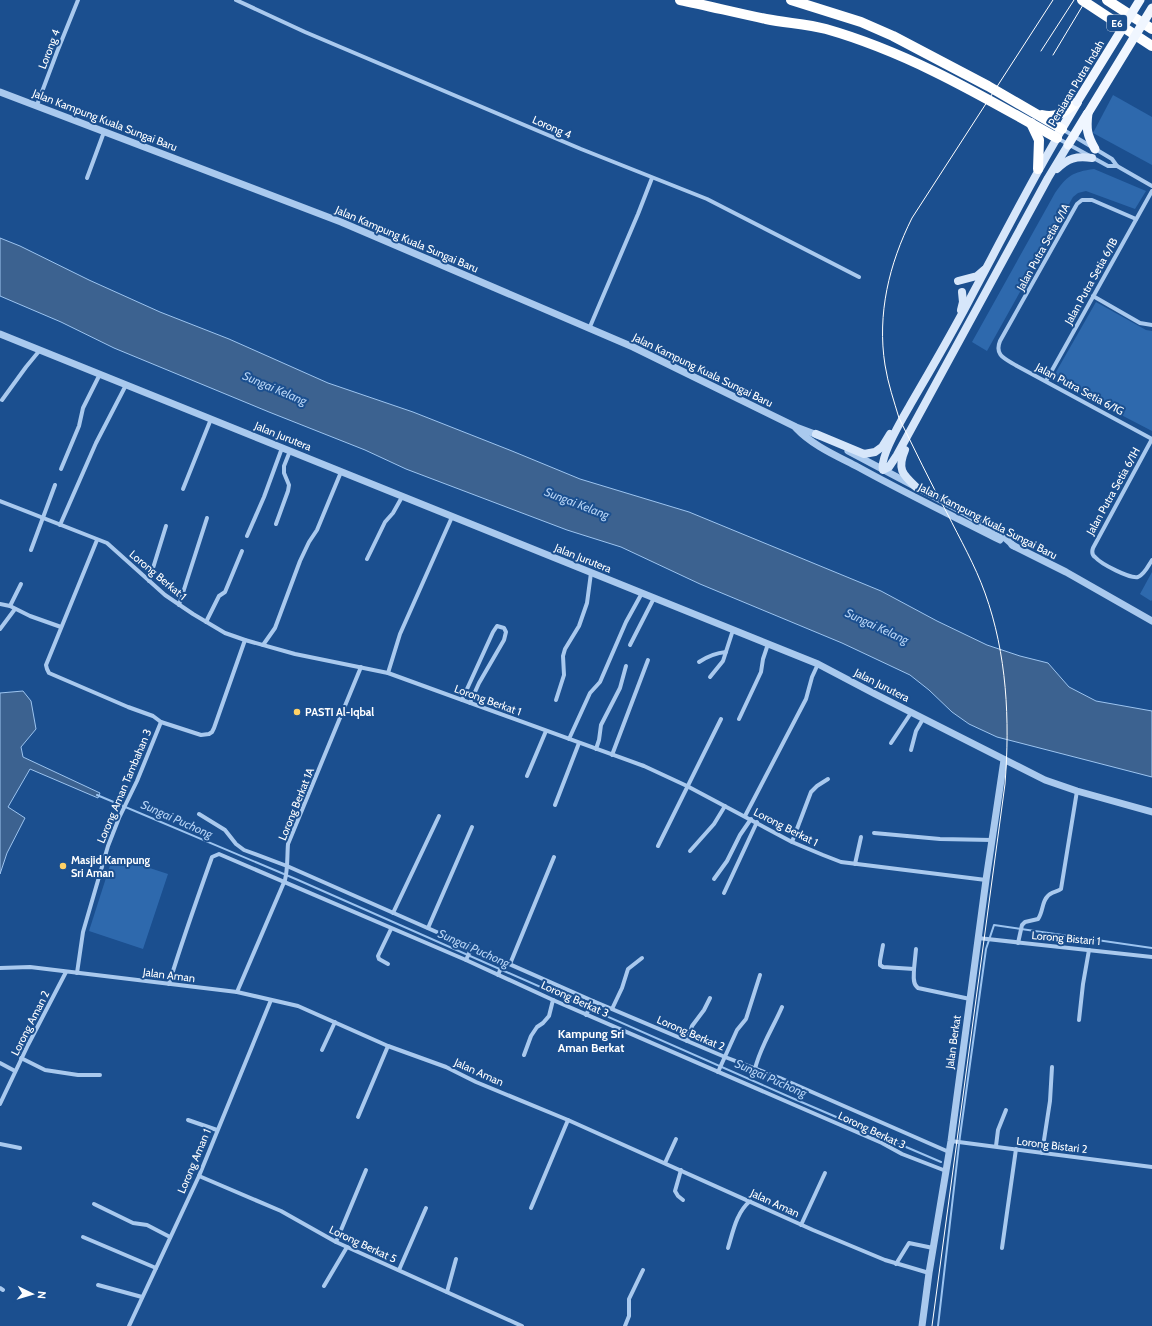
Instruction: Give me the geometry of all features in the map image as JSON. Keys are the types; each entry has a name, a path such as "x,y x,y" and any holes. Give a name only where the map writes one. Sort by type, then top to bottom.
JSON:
{"highway":[{"path":"680,0 766,19 825,29 872,44 913,60 982,95 1031,123 1059,133"},
{"path":"791,0 854,19 893,36 1034,112 1059,133"},
{"name":"E6","path":"1082,0 1152,46"},
{"name":"E6","path":"1107,0 1152,29"},
{"path":"1034,112 1053,116 1063,113 1077,102"},
{"path":"1031,123 1039,140 1038,169"}],"main road":[{"name":"Persiaran Putra Indah","path":"1059,133 1140,0"},
{"path":"1059,133 1038,169 973,293 884,455 882,464 883,470 889,467 897,455 1048,178 1152,8"},
{"path":"1048,178 1064,162 1078,156 1093,153 1088,137 1088,113"},
{"path":"958,281 977,276 987,267"},
{"path":"973,293 989,287"},
{"path":"960,317 963,302 962,292"},
{"path":"973,293 976,302 976,311"},
{"path":"816,434 864,454 870,454 882,447 905,415"},
{"path":"916,487 906,478 901,470 901,464 918,418"}],"street":[{"name":"Lorong 4","path":"37,105 56,52 78,0"},
{"name":"Lorong 4","path":"236,0 305,32 652,178 708,199 859,277"},
{"name":"Jalan Kampung Kuala Sungai Baru","path":"0,92 341,222 638,350 796,427 816,434 967,514 1005,538 1014,546"},
{"path":"87,178 104,132"},
{"path":"1059,133 1074,136 1108,166 1118,166"},
{"path":"1059,133 1068,145 1112,159 1118,166 1152,186"},
{"path":"589,329 652,178"},
{"name":"Jalan Putra Setia 6/1B","path":"1046,381 1152,191"},
{"name":"Jalan Putra Setia 6/1A","path":"1000,355 998,346 1000,341 1076,204 1082,200 1092,200 1136,220"},
{"path":"1093,296 1140,323 1152,325"},
{"name":"Jalan Jurutera","path":"0,334 818,664 1045,780 1077,791 1152,812"},
{"path":"2,400 40,350"},
{"name":"Jalan Putra Setia 6/1G","path":"1000,355 1152,439"},
{"path":"61,470 78,426 83,408 100,374"},
{"path":"60,525 96,443 126,385"},
{"path":"183,489 211,419"},
{"name":"Jalan Kampung Kuala Sungai Baru","path":"796,427 806,438 821,447 880,479 1066,572 1152,621"},
{"name":"Jalan Putra Setia 6/1H","path":"1152,439 1093,548 1092,553 1095,557 1114,569 1132,577 1144,574 1152,560"},
{"path":"821,447 875,470 883,470 894,482 927,499 937,508"},
{"path":"247,536 264,497 282,448"},
{"path":"276,524 288,491 289,485 284,473 284,466 290,451"},
{"path":"263,645 275,628 300,561 309,542 317,530 341,472"},
{"path":"31,550 55,485"},
{"path":"368,558 385,522 393,513 402,497"},
{"name":"Lorong Berkat 1","path":"0,501 107,543 165,595 225,633 295,654 388,673 644,766 688,786 792,842 835,860 854,864 986,880"},
{"path":"388,673 400,634 452,517"},
{"path":"179,605 207,518"},
{"path":"149,581 166,526"},
{"name":"Lorong Aman Tambahan 3","path":"98,540 46,665 49,673 128,707 153,716 161,722 201,735 209,734 212,732 245,640"},
{"path":"206,622 219,596 225,592 242,551"},
{"path":"556,700 564,674 563,656 565,649 579,626 587,603 591,573"},
{"path":"10,606 21,584"},
{"path":"569,739 590,693 600,682 626,622 642,593"},
{"path":"630,645 654,598"},
{"path":"0,604 10,606 30,616 61,627"},
{"path":"0,629 15,609"},
{"path":"462,700 493,632 497,626 504,628 506,632 504,640 479,683 470,703"},
{"path":"710,677 720,666 733,630"},
{"path":"739,719 761,672 763,659 768,644"},
{"path":"699,662 716,652 726,652"},
{"path":"612,755 648,660"},
{"path":"745,816 806,698 812,677 818,664"},
{"path":"596,749 601,724 620,688 626,666"},
{"name":"Lorong Berkat 1A","path":"237,992 285,882 287,872 288,844 361,667"},
{"path":"891,743 910,712"},
{"path":"658,846 695,775 721,719"},
{"path":"911,750 916,731 923,719"},
{"name":"Lorong Aman Tambahan 3","path":"77,973 83,932 108,846 161,722"},
{"path":"527,776 546,731"},
{"path":"555,806 579,743"},
{"name":"Jalan Berkat","path":"922,1326 949,1152 953,1141 970,999 981,938 986,880 1004,760"},
{"path":"792,842 811,792 828,779"},
{"path":"1018,943 1022,925 1025,922 1038,919 1043,910 1044,901 1047,896 1061,889 1077,791"},
{"path":"690,851 714,824 725,806"},
{"name":"Lorong Berkat 2","path":"199,814 225,830 236,844 244,850 287,866 724,1058 780,1078 949,1152"},
{"path":"393,913 439,816"},
{"path":"714,879 727,861 740,834 751,819"},
{"path":"724,894 757,822"},
{"path":"428,928 472,827"},
{"path":"874,833 940,839 992,840"},
{"path":"854,864 861,837"},
{"name":"Lorong Berkat 3","path":"169,984 187,926 197,904 212,857 219,854 466,960 553,1000 882,1143 902,1154 946,1171"},
{"path":"510,964 554,857"},
{"path":"388,964 378,958 391,929"},
{"name":"Lorong Bistari 1","path":"981,938 1152,957"},
{"path":"883,945 880,965 914,968"},
{"path":"466,960 472,947"},
{"path":"916,949 914,968 915,987 970,999"},
{"path":"1079,1020 1089,950"},
{"path":"612,1009 622,988 628,969 642,958"},
{"path":"498,975 504,961"},
{"name":"Jalan Aman","path":"0,968 30,967 237,992 298,1006 388,1046 446,1068 568,1120 801,1225 885,1260 929,1274"},
{"name":"Lorong Aman 2","path":"0,1104 15,1071 66,972"},
{"path":"718,1071 737,1030 746,1020 760,975"},
{"path":"687,1041 692,1026 704,1010 710,998"},
{"name":"Lorong Aman 1","path":"129,1326 199,1176 271,1000"},
{"path":"524,1056 531,1036 537,1027 549,1016 553,1000"},
{"path":"586,1014 593,1001"},
{"path":"755,1069 761,1048 768,1038 782,1007"},
{"path":"322,1050 335,1022"},
{"path":"358,1118 388,1046"},
{"path":"22,1058 45,1070 78,1075 100,1075"},
{"path":"0,1063 15,1071"},
{"path":"1042,1153 1050,1101 1052,1067"},
{"path":"996,1146 999,1128 1006,1110"},
{"path":"188,1120 217,1130"},
{"path":"531,1208 568,1120"},
{"path":"665,1163 676,1139"},
{"name":"Lorong Bistari 2","path":"953,1141 1152,1167"},
{"path":"0,1144 20,1148"},
{"path":"1002,1248 1016,1149"},
{"path":"336,1242 366,1170"},
{"path":"681,1170 675,1191 678,1196 684,1200"},
{"path":"801,1225 825,1173"},
{"name":"Lorong Berkat 5","path":"199,1176 281,1211 336,1242 522,1326"},
{"path":"728,1248 739,1215 750,1201"},
{"path":"94,1204 133,1223 147,1225 170,1237"},
{"path":"399,1270 426,1208"},
{"path":"83,1237 156,1268"},
{"path":"896,1264 909,1243 934,1248"},
{"path":"324,1286 347,1247"},
{"path":"447,1292 456,1259"},
{"path":"625,1326 630,1316 629,1299 643,1270"},
{"path":"98,1285 142,1297"}],"shaded area":[{"path":"1113,95 1152,117 1152,165 1093,133"},
{"path":"1094,169 1146,191 1135,209 1086,191 1078,193 1073,197 987,351 972,342 1055,193 1063,182 1075,173"},
{"path":"1096,302 1146,330 1152,331 1152,431 1052,379"},
{"path":"1152,572 1152,600 1151,601 1140,594"},
{"path":"113,856 168,874 143,949 89,931"}],"water":[{"name":"Sungai Kelang","path":"0,238 160,312 229,339 328,383 413,412 580,479 689,512 881,591 937,621 987,645 1020,656 1048,663 1069,687 1096,701 1152,711 1152,777 997,737 969,724 952,712 929,690 910,675 842,643 700,584 621,547 567,530 406,469 365,450 114,348 61,322 0,296"},
{"path":"23,691 31,701 36,729 21,747 23,757 100,793 98,798 30,769 8,807 25,818 7,853 0,874 0,693"}],"waterway":[{"name":"Sungai Puchong","path":"97,795 298,880 792,1098 941,1162"},
{"path":"938,1326 960,1136 986,949 994,925 1152,948"}],"tram line":[{"path":"932,1326 1005,784 1007,712 998,640 985,593 977,572 899,418 889,386 883,346 884,308 891,271 912,218 1053,0"},
{"path":"1041,51 1074,0"},
{"path":"1053,55 1086,0"}],"place":[{"name":"PASTI Al-Iqbal","path":"297,712"},
{"name":"Masjid Kampung Sri Aman","path":"63,866"}],"district":[{"name":"Kampung Sri Aman Berkat","path":"591,1040"}]}
